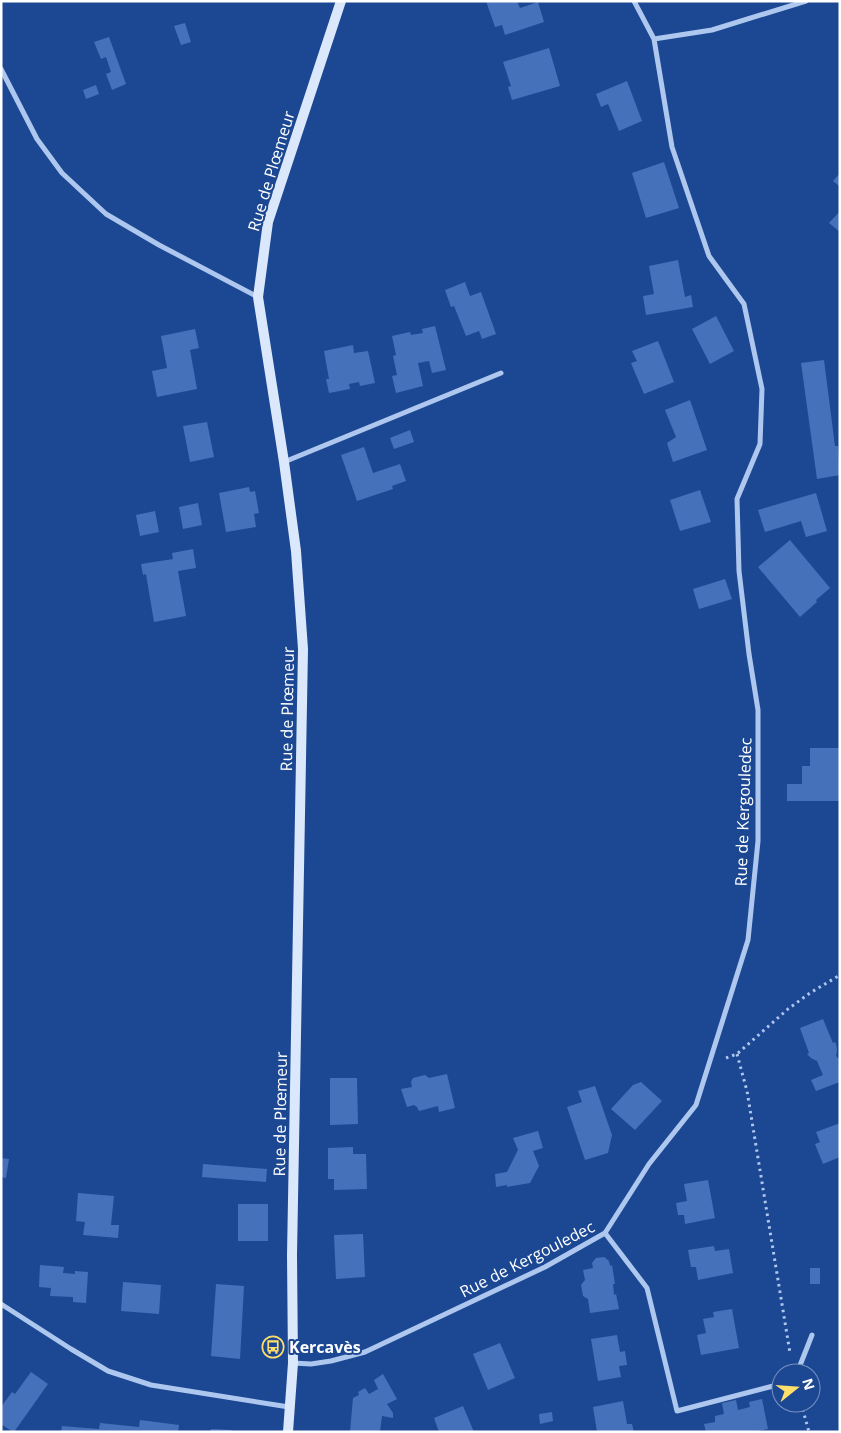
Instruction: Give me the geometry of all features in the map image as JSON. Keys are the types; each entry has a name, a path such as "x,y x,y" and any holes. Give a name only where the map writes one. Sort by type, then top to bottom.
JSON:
{"main road":[{"name":"Rue de Plœmeur","path":"288,1432 293,1363 293,1235 303,649 296,552 258,297 268,222 341,1"}],"street":[{"name":"Rue de Kergouledec","path":"293,1363 311,1364 331,1361 365,1352 545,1267 605,1233 650,1164 696,1105 748,940 758,841 758,710 739,571 737,499 760,444 762,389 744,304 709,256 672,146 654,39 634,1"},
{"path":"654,39 712,30 806,1"},
{"path":"1,69 37,139 62,173 106,214 159,245 258,297"},
{"path":"284,462 501,373"},
{"path":"605,1233 647,1288 677,1411 771,1387"},
{"path":"1,1304 108,1371 151,1385 290,1407"},
{"path":"801,1363 812,1335"}],"path":[{"path":"708,1065 737,1054 810,993 840,975"},
{"path":"737,1054 747,1091 790,1354"},
{"path":"804,1413 810,1432"}],"building":[{"path":"486,1 517,1 520,8 538,2 544,22 505,35 502,25 495,27"},
{"path":"185,23 191,42 181,45 174,26"},
{"path":"109,37 126,84 112,90 106,74 111,72 106,57 101,59 94,42"},
{"path":"549,48 560,86 512,100 508,87 511,86 503,62"},
{"path":"627,81 642,121 619,131 608,104 601,107 596,94"},
{"path":"96,85 99,94 86,99 83,90"},
{"path":"664,162 679,208 646,218 632,173"},
{"path":"840,173 840,187 833,181"},
{"path":"840,211 840,232 829,223"},
{"path":"678,260 685,297 691,295 693,307 646,315 643,296 654,294 649,266"},
{"path":"465,282 470,296 481,292 496,334 482,339 479,331 466,336 454,306 451,307 445,290"},
{"path":"716,316 734,351 710,364 692,329"},
{"path":"435,326 446,370 432,373 429,361 418,363 423,386 396,393 392,376 397,375 393,356 396,355 392,336 410,332 411,335 423,333 422,329"},
{"path":"195,329 199,348 190,350 197,389 157,397 152,371 167,368 161,336"},
{"path":"658,341 674,382 644,394 631,363 637,361 632,351"},
{"path":"353,345 354,353 368,351 375,383 360,386 359,382 349,384 350,389 329,393 326,379 329,379 324,351"},
{"path":"824,360 835,446 838,446 840,475 817,479 801,363"},
{"path":"690,400 707,450 673,462 667,443 676,437 665,410"},
{"path":"207,422 214,457 190,462 183,426"},
{"path":"410,430 414,442 394,449 390,438"},
{"path":"364,447 373,473 400,464 406,481 392,486 393,489 357,501 341,455"},
{"path":"249,487 250,492 255,491 259,513 254,514 256,527 226,532 219,493"},
{"path":"700,490 711,522 680,531 670,500"},
{"path":"816,493 827,531 806,537 801,521 765,532 758,510"},
{"path":"198,503 202,525 183,529 179,507"},
{"path":"155,511 159,532 140,536 136,515"},
{"path":"790,540 830,588 800,617 758,567"},
{"path":"193,549 196,568 178,571 186,616 154,622 146,574 143,575 141,564 173,559 172,553"},
{"path":"725,579 732,599 699,609 693,589"},
{"path":"810,748 840,748 840,801 787,801 787,784 802,784 802,766 810,766"},
{"path":"823,1019 833,1043 835,1042 836,1044 836,1056 840,1060 840,1082 816,1091 811,1080 823,1075 817,1061 807,1054 809,1053 800,1028"},
{"path":"447,1074 455,1108 439,1112 438,1106 419,1111 414,1105 407,1107 401,1089 412,1087 411,1082 413,1078 425,1075 429,1078"},
{"path":"330,1078 357,1078 358,1124 330,1125"},
{"path":"641,1082 662,1101 635,1130 611,1109 633,1085"},
{"path":"595,1086 612,1135 608,1153 585,1160 567,1107 582,1102 578,1091"},
{"path":"840,1123 840,1157 823,1164 815,1144 820,1142 816,1132"},
{"path":"538,1131 543,1148 533,1151 539,1166 530,1183 496,1187 495,1174 507,1172 518,1150 513,1138"},
{"path":"353,1147 353,1154 366,1154 367,1189 334,1190 334,1179 328,1179 328,1148"},
{"path":"1,1158 9,1159 6,1178 1,1177"},
{"path":"203,1164 267,1169 266,1182 202,1177"},
{"path":"708,1180 715,1218 685,1224 684,1215 678,1215 676,1203 687,1201 684,1184"},
{"path":"78,1193 114,1196 111,1225 119,1225 118,1238 83,1235 85,1222 76,1221"},
{"path":"238,1204 268,1204 268,1241 238,1241"},
{"path":"363,1234 365,1277 336,1279 334,1235"},
{"path":"714,1246 715,1251 729,1249 733,1273 698,1280 696,1267 691,1267 688,1250"},
{"path":"604,1257 609,1261 610,1266 612,1265 615,1284 613,1284 614,1295 616,1294 619,1309 590,1313 588,1299 583,1296 581,1285 585,1280 583,1270 593,1268 592,1263 596,1258"},
{"path":"40,1265 64,1267 63,1273 75,1274 75,1271 88,1272 86,1303 73,1302 73,1297 50,1296 51,1288 39,1287"},
{"path":"810,1268 820,1268 820,1284 810,1284"},
{"path":"123,1282 161,1285 159,1314 121,1311"},
{"path":"216,1284 244,1286 240,1359 211,1356"},
{"path":"732,1309 739,1348 701,1355 697,1335 706,1333 703,1319 714,1317 713,1312"},
{"path":"617,1335 620,1352 625,1351 627,1365 619,1366 621,1377 598,1381 591,1339"},
{"path":"500,1343 515,1378 488,1390 473,1354"},
{"path":"31,1372 48,1384 13,1432 1,1424 1,1407 12,1392 15,1394"},
{"path":"383,1374 397,1399 387,1404 393,1413 393,1418 382,1416 380,1432 350,1432 353,1398 359,1395 358,1392 365,1388 369,1394 378,1389 374,1380"},
{"path":"762,1399 768,1429 753,1432 706,1432 704,1424 715,1422 715,1416 724,1414 722,1403 736,1400 738,1410 750,1407 749,1402"},
{"path":"623,1401 627,1424 632,1424 634,1432 597,1432 593,1407"},
{"path":"463,1406 474,1432 439,1432 434,1418"},
{"path":"552,1412 553,1421 540,1424 539,1414"},
{"path":"140,1420 179,1425 178,1432 61,1432 62,1426 99,1429 100,1423 139,1427"},
{"path":"211,1429 232,1430 232,1432 210,1432"}],"place":[{"name":"Kercavès","path":"273,1347"}]}
